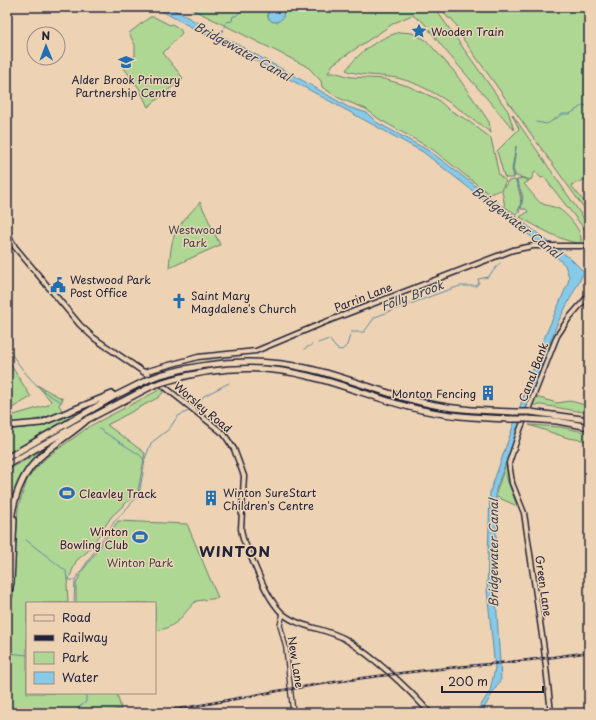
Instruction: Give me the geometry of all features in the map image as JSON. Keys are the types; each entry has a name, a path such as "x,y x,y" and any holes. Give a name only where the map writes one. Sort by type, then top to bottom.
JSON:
{"highway":[{"path":"7,426 30,425 46,421 160,375 201,365 229,362 283,364 310,369 429,404 460,410 530,412 589,420"},
{"path":"7,465 127,397 167,381 216,370 268,369 308,376 426,411 473,418 557,421 589,427"},
{"path":"7,458 132,387"},
{"path":"7,563 14,502 21,482 32,465 51,447 88,419"},
{"path":"7,602 10,582 14,502"}],"main road":[{"name":"Worsley Road","path":"7,233 15,247 80,325 94,338 144,372 218,429 230,442 244,476 241,529 243,539 273,602 284,614 296,621 345,639 394,677 430,713"},
{"name":"Parrin Lane","path":"144,372 198,357 256,351 329,320 504,252 538,246 589,246"},
{"name":"Canal Bank","path":"509,463 520,430 557,336 569,318 589,295"},
{"name":"Green Lane","path":"509,463 512,483 524,513 544,650 551,713"}],"street":[{"name":"New Lane","path":"284,614 280,625 286,648 293,713"}],"green space":[{"path":"188,7 269,7 268,18 274,22 278,22 287,7 434,7 508,111 514,130 445,50 423,22 412,15 394,23 333,64 328,73 337,73 351,77 384,79 408,86 437,99 448,109 467,120 491,138 499,175 506,181 501,190 489,194 432,149 379,119 366,109 339,98 322,87 321,81 308,67"},
{"path":"440,7 589,7 589,178 571,185 589,208 589,215 458,32 458,28 452,19 448,18"},
{"path":"150,17 154,17 170,25 172,24 180,29 182,33 163,53 183,78 148,107 139,88 121,64 135,56 135,45 129,33"},
{"path":"400,32 412,33 426,40 453,70 481,110 489,122 491,133 448,102 424,88 401,79 346,70 363,51 370,46 384,38"},
{"path":"512,114 587,223 589,235 544,177 541,178 535,171 531,180 516,176 513,170 516,146 512,169 514,178 506,178 504,176 497,151 519,129"},
{"path":"522,178 529,181 524,184 539,202 559,209 567,215 580,233 581,243 559,237 520,217 528,212 526,209 521,209 523,197 517,180"},
{"path":"515,180 520,193 521,202 516,214 505,207 502,191 508,181"},
{"name":"Westwood Park","path":"200,202 220,245 169,268 176,231"},
{"path":"7,359 31,397 7,411"},
{"path":"37,385 63,399 59,405 63,412 24,423 7,423 7,417 48,405 51,401"},
{"path":"161,389 164,391 159,397 107,425 145,453 138,492 112,516 88,551 76,561 67,584 68,602 26,602 26,694 117,694 121,709 100,713 7,713 7,614 13,596 18,508 27,480 36,468 47,457 90,426"},
{"path":"536,397 557,403 570,401 589,406 589,413 542,405 532,405"},
{"path":"77,413 7,454 7,430 42,426"},
{"path":"529,425 560,427 589,433 589,441 568,438"},
{"path":"45,448 30,463 18,482 10,508 7,536 7,513 10,498 7,471"},
{"path":"507,461 507,479 517,506 495,496"},
{"name":"Winton Park","path":"118,521 187,524 218,598 196,601 174,624 156,631 156,602 76,602 76,584 81,573"}],"water":[{"name":"Bridgewater Canal","path":"154,7 169,7 348,107 367,113 376,122 431,152 571,259 584,272 557,324 496,489 496,563 494,565 501,679 481,713 476,713 490,691 495,668 487,590 490,492 543,341 568,283 569,277 565,265 552,253 423,152"},
{"path":"269,7 287,7 284,10 283,18 279,21 273,22 268,15"}],"waterway":[{"name":"Bridgewater Canal","path":"225,27 226,22 232,21 233,16 236,16 245,7"},
{"name":"Folly Brook","path":"536,122 547,124 563,114 570,114 583,105 589,106"},
{"name":"Folly Brook","path":"515,177 513,170 516,147"},
{"name":"Folly Brook","path":"516,180 522,198 519,214"},
{"name":"Folly Brook","path":"318,343 329,339 337,349 342,350 347,345 351,332 364,332 375,317 460,286 476,286 479,283 478,279 488,277 500,263"},
{"name":"Folly Brook","path":"304,349 312,345"},
{"path":"7,348 37,386 62,402"},
{"name":"Folly Brook","path":"196,405 204,396 229,383"},
{"name":"Folly Brook","path":"145,459 151,443 169,429 178,416 189,411"},
{"path":"74,602 75,580 114,522 139,495 145,461 140,455 99,429"},
{"path":"26,540 66,571 67,580 74,580"},
{"path":"7,653 26,655"},
{"path":"71,713 86,702 86,694"}],"railway":[{"path":"159,713 329,683 589,652"}],"place":[{"name":"Wooden Train","path":"419,31"},
{"name":"Alder Brook Primary Partnership Centre","path":"126,62"},
{"name":"Westwood Park Post Office","path":"58,285"},
{"name":"Saint Mary Magdalene's Church","path":"179,301"},
{"name":"Monton Fencing","path":"488,393"},
{"name":"Cleavley Track","path":"67,493"},
{"name":"Winton SureStart Children's Centre","path":"211,498"},
{"name":"Winton Bowling Club","path":"140,537"}],"district":[{"name":"WINTON","path":"235,550"}]}
